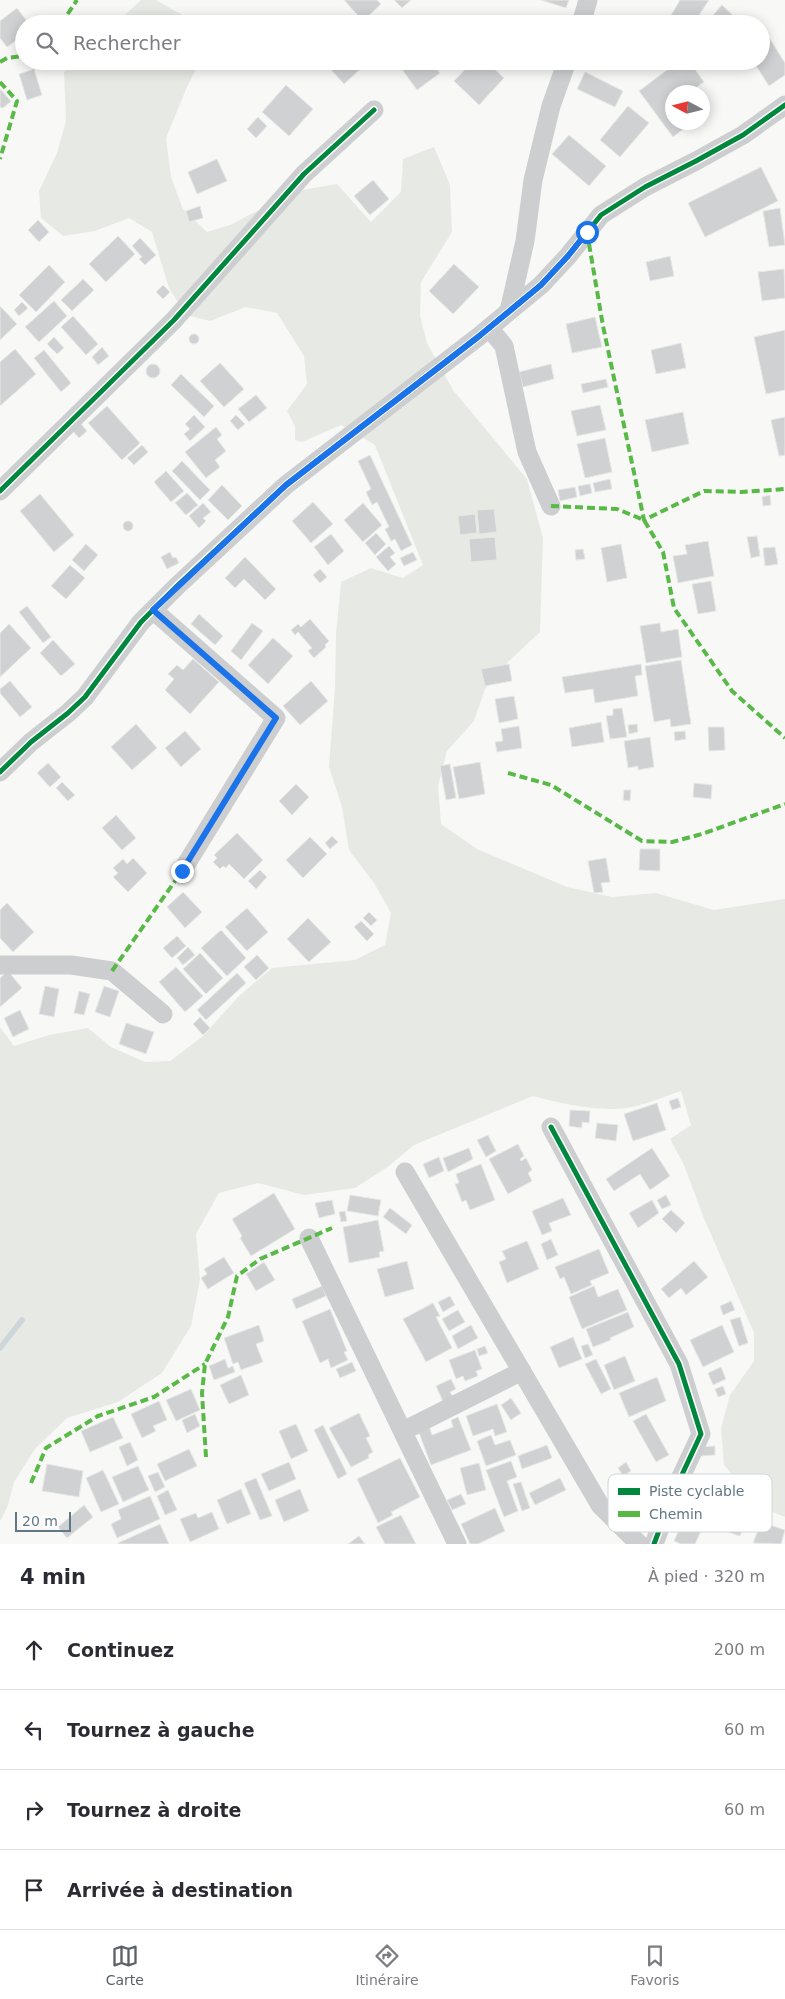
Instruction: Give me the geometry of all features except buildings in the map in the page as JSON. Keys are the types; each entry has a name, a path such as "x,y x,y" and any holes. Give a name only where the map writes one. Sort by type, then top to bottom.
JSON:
{"street":[{"path":"583,15 588,0"},
{"path":"509,311 524,241 533,180 551,106 564,70"},
{"path":"0,772 85,697 141,622 286,485 489,328 541,285 568,256 601,215 645,187 743,135 785,105"},
{"path":"0,491 174,320 304,174 374,110"},
{"path":"489,328 504,346 527,452 551,506"},
{"path":"153,610 276,718 182,871"},
{"path":"0,965 71,965 112,971 163,1014"},
{"path":"551,1127 679,1364 701,1434 682,1474"},
{"path":"405,1172 600,1505 608,1513"},
{"path":"309,1238 457,1544"},
{"path":"402,1431 522,1371"},
{"path":"627,1532 639,1544"},
{"path":"654,1544 658,1532"}],"shaded area":[{"path":"141,0 156,0 182,15 125,15"},
{"path":"66,70 196,70 166,138 171,177 183,209 207,232 230,225 296,191 337,184 371,222 401,192 403,159 434,147 450,185 452,232 421,282 420,315 427,343 453,390 527,479 543,538 540,632 508,662 485,689 474,721 447,751 438,786 441,824 477,849 567,887 612,897 656,893 714,910 785,899 785,1517 772,1512 772,1474 731,1474 724,1465 721,1428 730,1395 754,1361 754,1333 703,1216 684,1165 670,1139 691,1125 681,1091 622,1109 593,1108 533,1096 414,1145 389,1166 355,1188 304,1195 258,1183 219,1193 196,1234 200,1280 191,1326 162,1373 118,1402 67,1418 35,1449 14,1482 7,1508 0,1521 0,1027 14,1046 49,1035 88,1028 111,1047 145,1062 170,1061 202,1037 239,996 272,968 355,960 385,945 391,913 374,883 349,850 342,807 329,767 335,687 336,634 341,582 371,568 403,578 423,565 375,445 341,425 302,442 295,440 295,426 287,411 307,384 304,356 277,313 246,307 210,321 186,315 169,288 152,232 129,218 95,231 63,236 41,218 39,191 57,153 66,121 64,72"}],"waterway":[{"path":"0,1348 22,1320"}],"marked path":[{"path":"67,15 77,0"},
{"path":"0,62 7,58 15,57"},
{"path":"0,82 17,101 0,159"},
{"path":"587,232 603,326 644,520 704,491 742,492 785,489"},
{"path":"551,506 617,509 644,520 663,552 674,608 732,691 785,738"},
{"path":"508,773 551,785 642,841 672,842 702,834 785,804"},
{"path":"112,971 182,871"},
{"path":"206,1457 202,1393 205,1364 228,1317 237,1276 260,1259 332,1228"},
{"path":"31,1483 46,1448 98,1416 154,1397 205,1364"}],"cycle path":[{"path":"0,772 31,742 85,697 141,622 177,586 286,485 478,337 541,285 568,256 601,215 645,187 743,135 785,105"},
{"path":"0,491 174,320 304,174 374,110"},
{"path":"551,1127 679,1364 701,1434 682,1474"},
{"path":"654,1544 658,1532"}],"route":[{"path":"182,871 276,718 153,610 286,485 478,337 541,285 587,232"}]}
